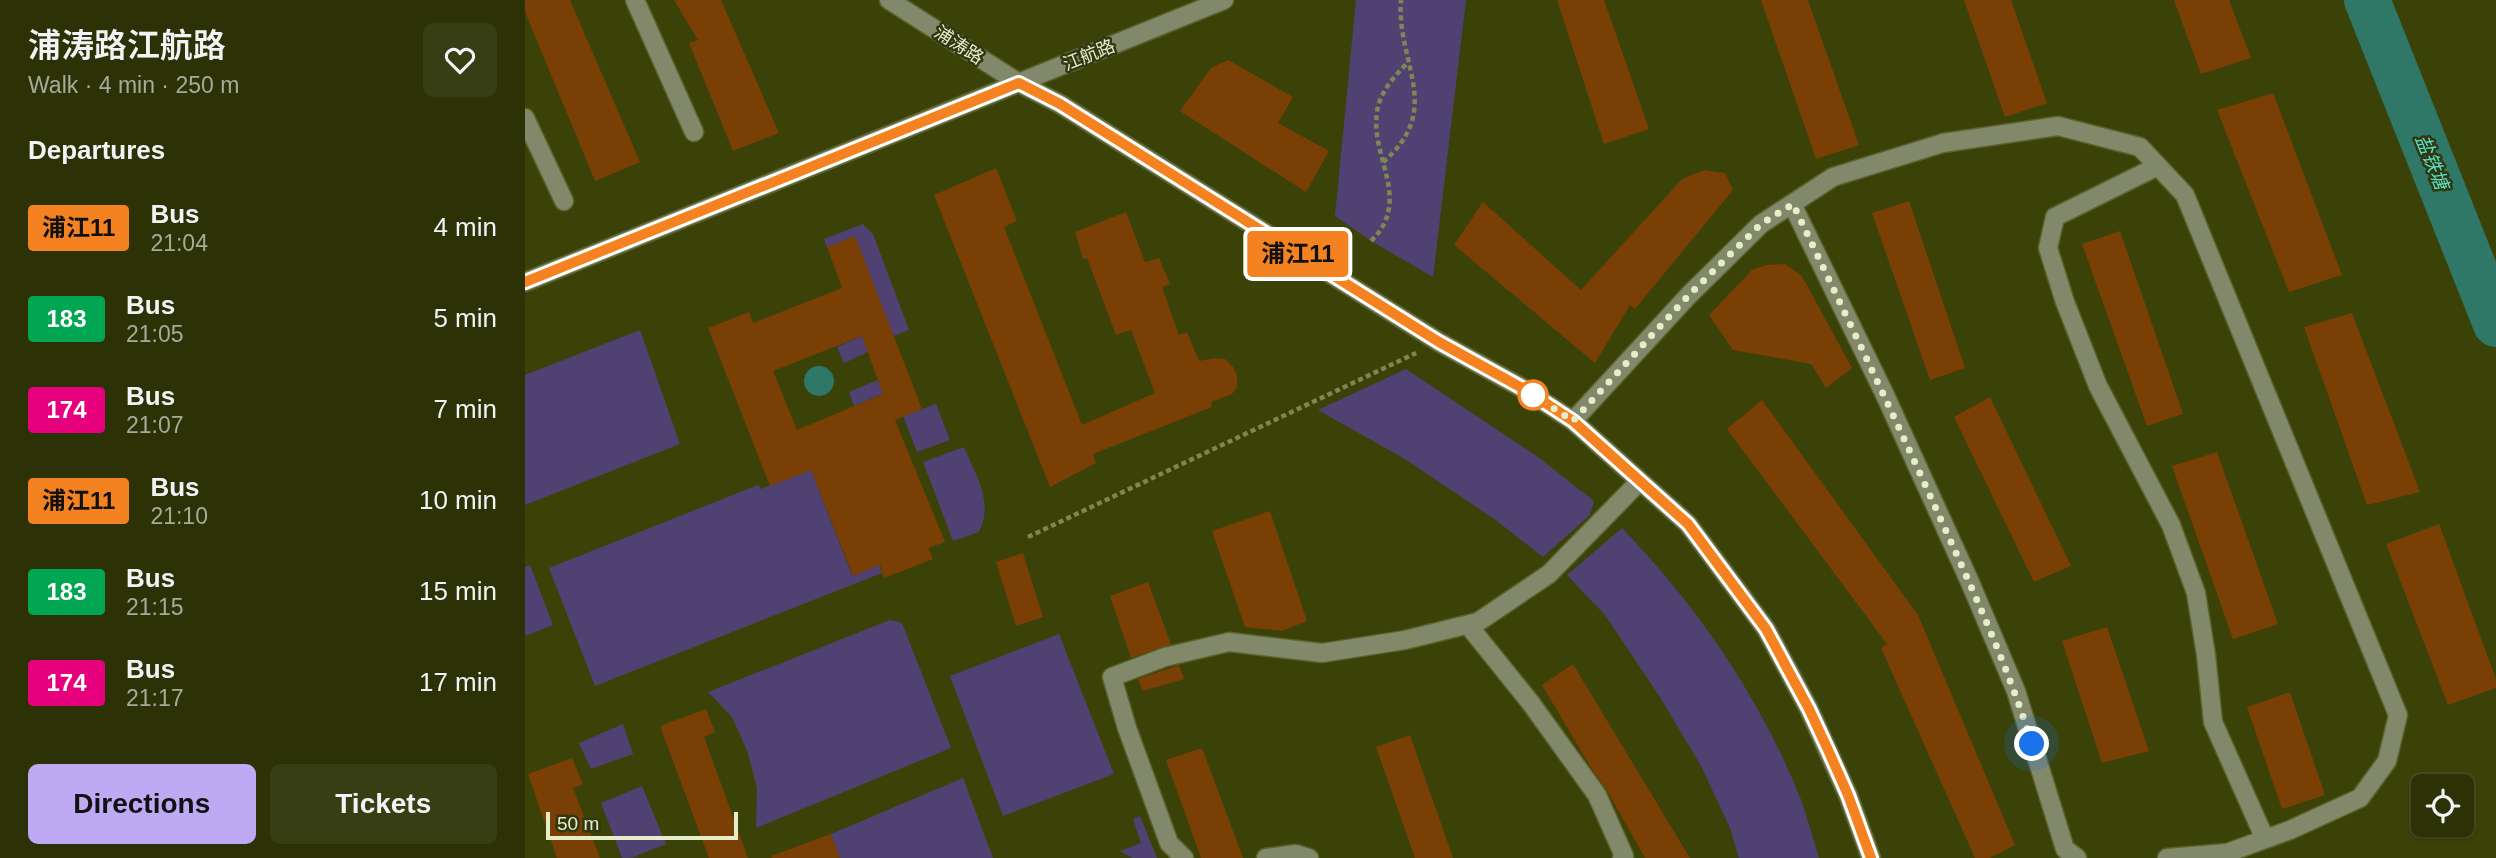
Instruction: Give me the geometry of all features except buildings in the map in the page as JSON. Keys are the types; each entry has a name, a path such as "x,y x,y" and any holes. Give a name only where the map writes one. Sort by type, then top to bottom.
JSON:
{"street":[{"path":"635,0 694,132"},
{"name":"浦涛路","path":"889,0 1439,342 1524,389 1573,421 1688,524 1766,629 1826,746 1848,795 1871,858"},
{"name":"江航路","path":"525,282 1224,0"},
{"path":"525,118 564,201"},
{"path":"1573,421 1689,295 1761,224 1832,177 1943,143 2058,126 2140,147 2185,195 2398,715 2387,761 2360,798 2227,853 2167,858"},
{"path":"2158,166 2055,217 2048,247 2065,302 2098,386 2171,525 2196,593 2213,722 2265,839"},
{"path":"1793,204 1885,395 1969,580 2016,691 2065,849 2077,858"},
{"path":"1184,858 1169,843 1127,728 1112,677 1165,657 1229,642 1322,653 1405,640 1478,622 1549,574 1640,481"},
{"path":"1468,625 1530,702 1597,795 1624,856 1622,858"},
{"path":"1266,858 1296,854 1309,858"}],"path":[{"path":"1383,162 1399,145 1416,108 1412,70 1401,28 1401,0"},
{"path":"1371,241 1380,233 1390,207 1390,191 1380,153 1377,111 1386,86 1408,62"},
{"path":"1028,537 1439,342"}],"shaded area":[{"path":"1356,0 1466,0 1433,277 1371,241 1335,216"},
{"path":"863,224 873,234 909,330 893,336 827,247 824,239"},
{"path":"640,330 680,444 525,505 525,375"},
{"path":"862,336 868,352 844,363 837,347"},
{"path":"1406,369 1538,457 1594,501 1590,515 1543,557 1497,521 1405,459 1318,410"},
{"path":"878,380 884,393 854,406 849,392"},
{"path":"936,404 950,440 917,452 903,416"},
{"path":"964,447 982,489 985,510 979,532 953,541 923,462"},
{"path":"811,470 852,575 879,565 882,573 595,686 549,568 758,485 761,489"},
{"path":"1622,528 1676,589 1724,654 1745,688 1784,760 1800,797 1819,858 1739,858 1730,828 1701,766 1660,697 1605,615 1567,575"},
{"path":"530,565 553,625 525,636 525,567"},
{"path":"890,620 902,623 951,748 756,828 757,788 748,753 732,717 708,692"},
{"path":"1059,634 1114,774 1003,816 950,676"},
{"path":"623,724 633,754 591,769 579,743"},
{"path":"963,778 993,858 840,858 831,834"},
{"path":"642,786 666,844 631,858 622,858 601,803"},
{"path":"1140,816 1157,858 1132,858 1120,851 1141,843 1133,819"}],"water":[{"path":"819,366 830,370 834,381 830,392 819,396 808,392 804,381 808,370"}],"waterway":[{"name":"盐铁塘","path":"2367,0 2496,324"}],"bus line":[{"name":"浦江11","path":"525,282 1019,83 1060,104 1439,342 1524,389 1573,421 1688,524 1766,629 1829,752 1871,858"}],"route":[{"path":"1533,395 1573,421 1689,295 1761,224 1793,204 1885,395 1969,580 2016,691 2032,744"}]}
